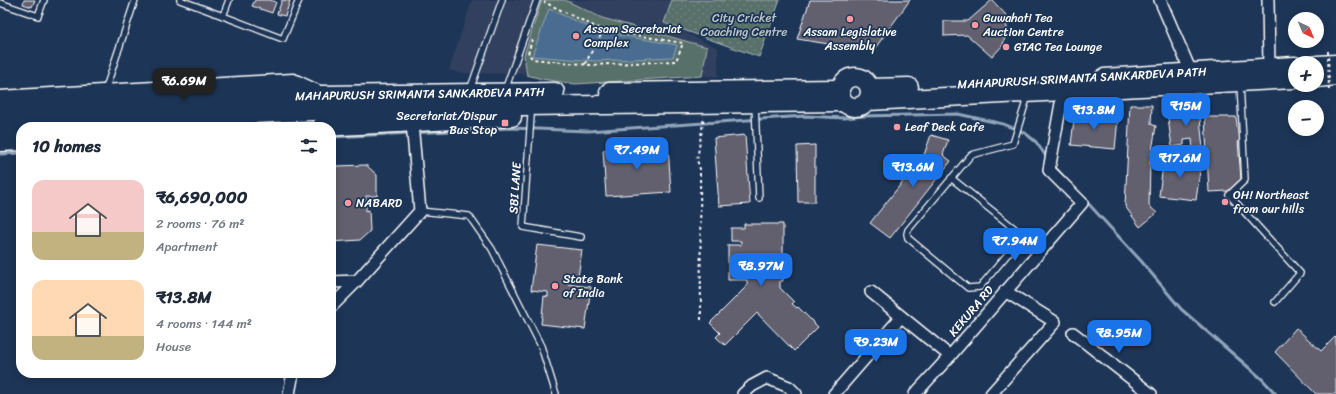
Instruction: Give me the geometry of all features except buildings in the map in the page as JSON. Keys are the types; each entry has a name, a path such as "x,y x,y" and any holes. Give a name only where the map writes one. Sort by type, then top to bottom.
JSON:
{"main road":[{"name":"MAHAPURUSH SRIMANTA SANKARDEVA PATH","path":"869,94 1062,80 1288,66"},
{"path":"852,77 862,78 869,94 856,108 846,105 841,96 843,82 852,77"},
{"name":"MAHAPURUSH SRIMANTA SANKARDEVA PATH","path":"869,94 1028,94 1288,80"},
{"path":"0,99 293,82 321,95"},
{"name":"MAHAPURUSH SRIMANTA SANKARDEVA PATH","path":"0,112 321,95 467,99 504,92 841,96"},
{"path":"50,96 68,108"},
{"name":"MAHAPURUSH SRIMANTA SANKARDEVA PATH","path":"336,127 413,130 531,120 560,104 755,108 841,96"},
{"path":"97,122 370,108 467,99 560,104"},
{"path":"0,127 16,126"},
{"path":"0,142 16,141"}],"street":[{"path":"1160,0 1191,72"},
{"path":"1268,0 1269,67"},
{"name":"KEKURA RD","path":"915,394 950,356 1082,203 1049,170 1063,92"},
{"path":"336,302 420,211 413,130"},
{"path":"336,282 357,281"},
{"path":"991,394 1055,322 1005,291"},
{"path":"871,292 950,356"},
{"path":"834,394 901,316"},
{"path":"1073,333 1151,394"},
{"path":"290,394 292,378"},
{"path":"743,394 752,386 767,378 789,387 796,394"}],"lane":[{"path":"0,3 38,16 44,0"},
{"path":"105,94 135,0"},
{"path":"180,0 283,39 299,0"},
{"path":"223,16 229,0"},
{"path":"467,99 502,0"},
{"path":"504,92 537,0"},
{"path":"1240,83 1245,180 1228,195 1300,273 1275,302"},
{"path":"952,178 1015,229 1018,236 1017,243 980,287 974,289 968,288 908,238 908,230 971,155 994,148 1010,147 1014,144 1028,94"},
{"path":"755,108 759,198"},
{"name":"SBI LANE","path":"531,120 523,227 581,237"},
{"path":"420,211 469,216 492,249 541,346 556,394"}],"path":[{"path":"532,39 528,54 533,59 585,64 676,61 683,43 604,29 544,2"},
{"path":"585,64 604,29"},
{"path":"1332,57 1333,85"},
{"path":"701,320 700,169 697,160 704,116"}],"shaded area":[{"name":"Assam Secretariat Complex","path":"472,0 672,0 664,23 718,48 718,76 461,73 449,70"},
{"path":"549,9 600,32 677,45 673,57 595,61 532,56"}],"green space":[{"path":"542,0 565,0 602,18 707,47 702,76 575,84 527,75 524,55"},
{"name":"City Cricket Coaching Centre","path":"672,0 780,0 759,57 664,23"}],"waterway":[{"path":"336,137 511,128 588,131 805,116 844,118 863,116 958,114 1003,124 1025,133 1036,142 1048,159"},
{"path":"0,154 16,153"},
{"path":"1053,165 1065,178"},
{"path":"1085,200 1142,262 1181,309 1262,379 1276,394"}],"place":[{"name":"Assam Legislative Assembly","path":"850,19"},
{"name":"Guwahati Tea Auction Centre","path":"975,25"},
{"name":"Assam Secretariat Complex","path":"576,36"},
{"name":"GTAC Tea Lounge","path":"1006,47"},
{"name":"Secretariat/Dispur Bus Stop","path":"505,123"},
{"name":"Leaf Deck Cafe","path":"897,127"},
{"name":"OH! Northeast from our hills","path":"1225,202"},
{"name":"NABARD","path":"348,203"},
{"name":"State Bank of India","path":"555,286"}]}
